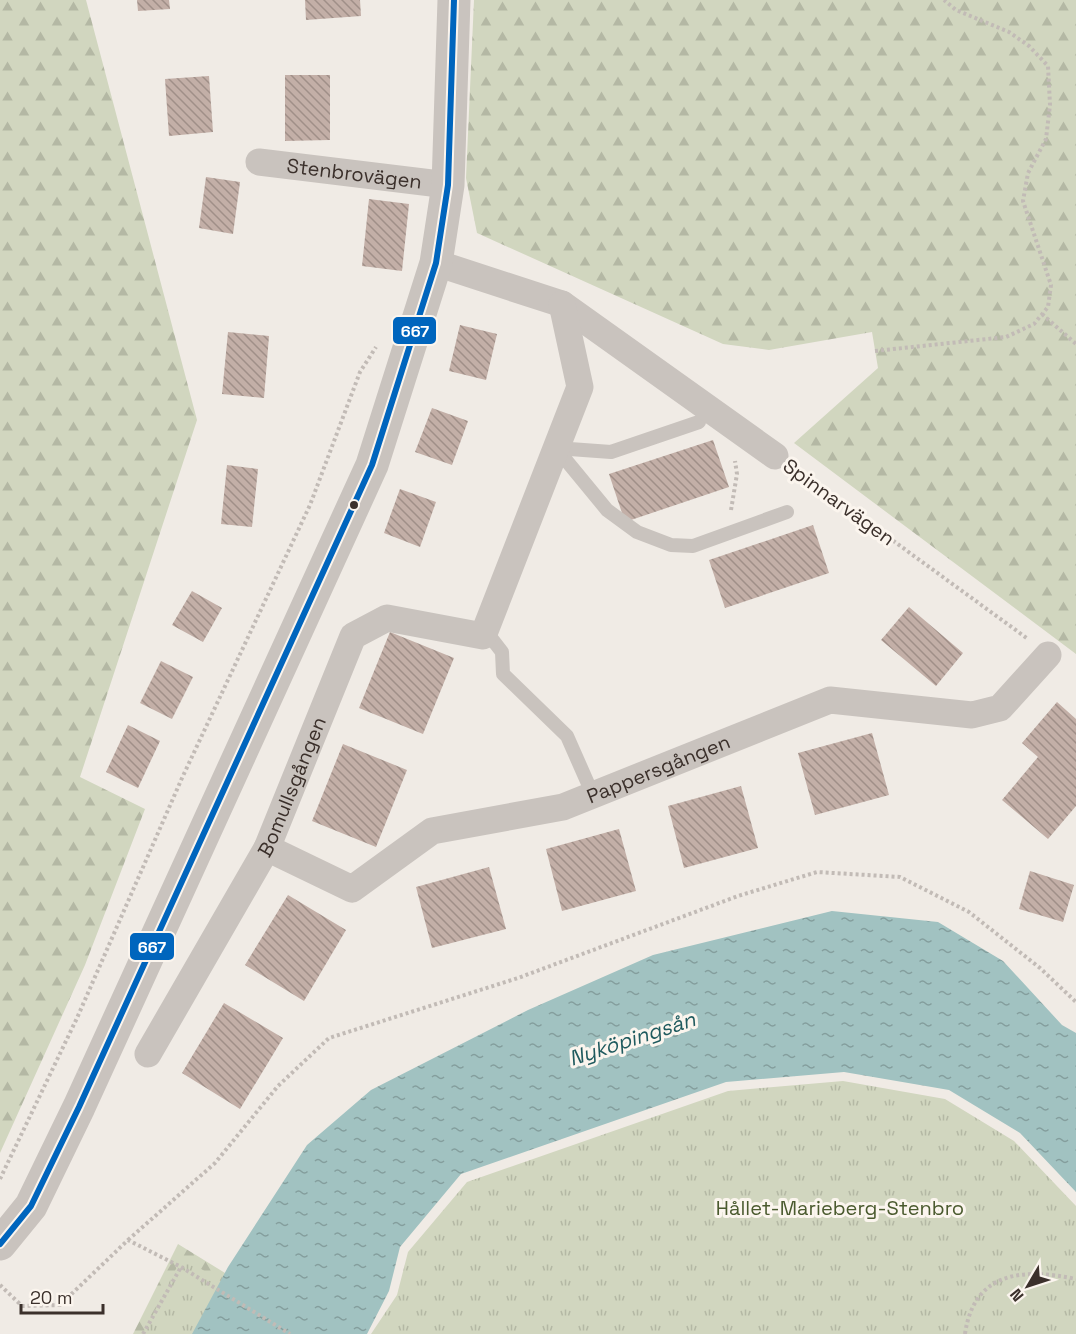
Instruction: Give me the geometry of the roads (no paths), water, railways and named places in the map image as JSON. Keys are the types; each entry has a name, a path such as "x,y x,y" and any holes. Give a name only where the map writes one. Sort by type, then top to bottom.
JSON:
{"street":[{"name":"Stenbrovägen","path":"0,1244 31,1206 79,1107 372,465 436,263 448,185 454,0"},
{"name":"Stenbrovägen","path":"259,162 448,185"},
{"name":"Spinnarvägen","path":"436,263 562,304 775,456"},
{"path":"485,630 580,387 562,304"},
{"name":"Bomullsgången","path":"148,1054 267,848 353,636 387,618 483,636 485,630"},
{"name":"Pappersgången","path":"267,848 352,890 432,831 563,807 830,700 972,715 1000,708 1048,655"}],"lane":[{"path":"556,448 611,452 699,422"},
{"path":"556,448 607,510 637,532 671,545 693,546 787,512"},
{"path":"485,630 502,652 503,674 567,736 593,795"}],"water":[{"name":"Nyköpingsån","path":"832,911 938,922 1003,961 1062,1025 1076,1033 1076,1192 1020,1133 949,1090 844,1072 726,1082 461,1174 400,1247 389,1291 367,1334 192,1334 228,1267 307,1145 371,1090 528,1010 653,955"}],"park label":[{"name":"Hållet-Marieberg-Stenbro","path":"840,1208"}]}
